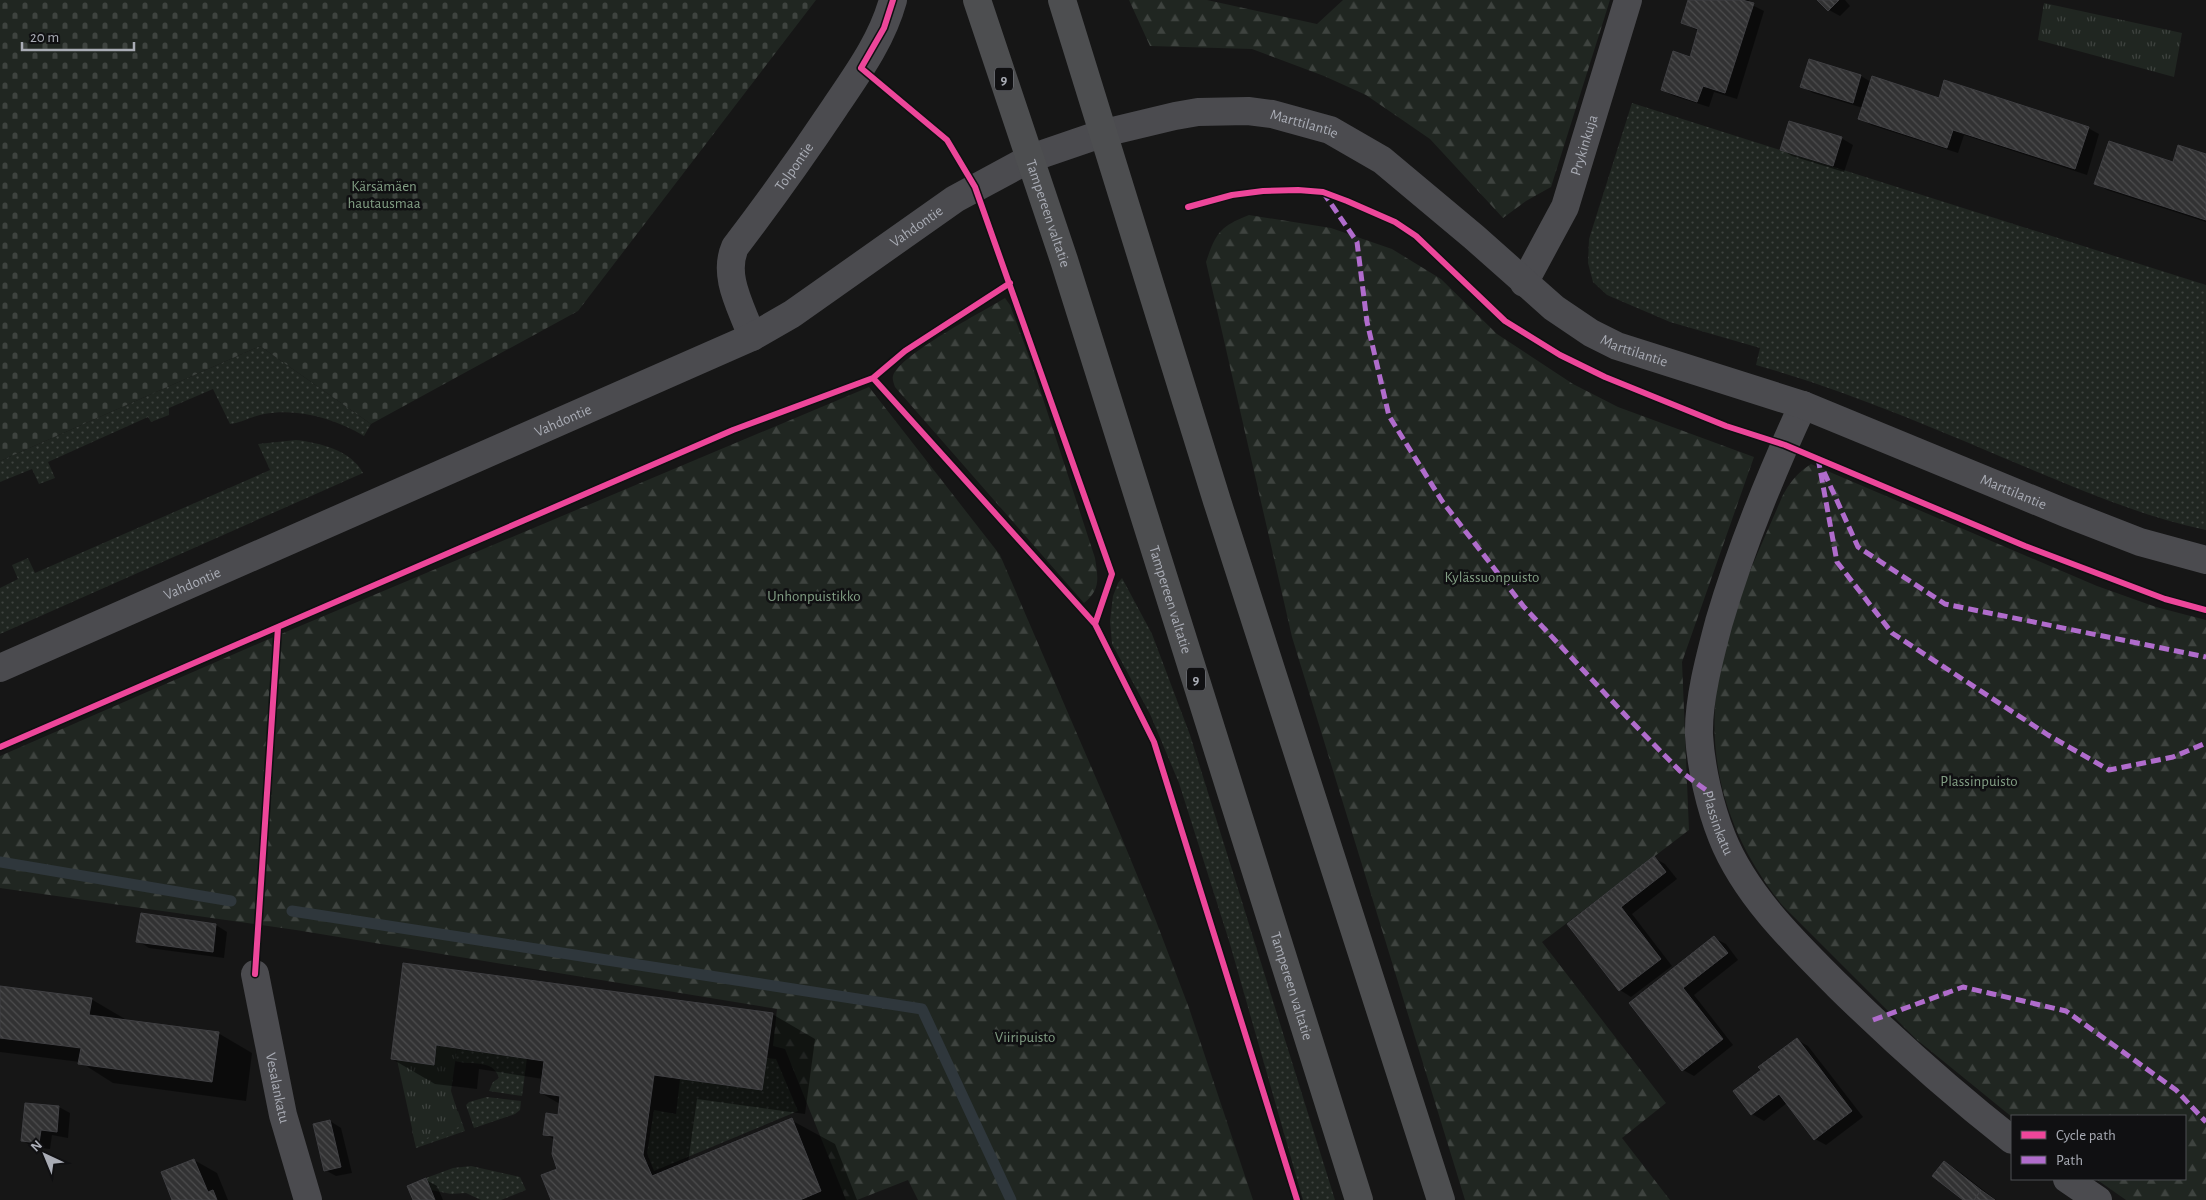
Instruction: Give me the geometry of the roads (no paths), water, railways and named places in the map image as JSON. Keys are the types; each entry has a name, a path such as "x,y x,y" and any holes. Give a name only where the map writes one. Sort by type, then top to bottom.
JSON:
{"highway":[{"name":"Tampereen valtatie","path":"977,0 1031,158 1359,1200"},
{"path":"1062,0 1217,501 1441,1200"}],"street":[{"name":"Tolpontie","path":"752,337 733,287 729,260 735,247 794,169 861,68 884,28 893,0"},
{"name":"Prykinkuja","path":"1524,283 1565,207 1628,0"},
{"name":"Marttilantie","path":"1104,133 1198,112 1248,110 1272,114 1330,130 1382,160 1474,236 1554,308 1617,346 1803,405 2077,518 2140,542 2206,560"},
{"name":"Vahdontie","path":"0,668 752,337 792,314 956,199 1031,158 1104,133"},
{"name":"Plassinkatu","path":"1803,405 1744,543 1711,650 1704,684 1699,734 1704,769 1712,803 1723,838 1740,870 1762,904 1799,947 1894,1041 1934,1077 2011,1139"},
{"name":"Vesalankatu","path":"255,974 283,1115 308,1200"},
{"path":"2068,1180 2098,1200"}],"waterway":[{"path":"0,862 231,901"},
{"path":"292,911 922,1009 1011,1200"}],"park label":[{"name":"Kärsämäen hautausmaa","path":"384,194"},
{"name":"Kylässuonpuisto","path":"1492,577"},
{"name":"Unhonpuistikko","path":"814,596"},
{"name":"Plassinpuisto","path":"1979,781"},
{"name":"Viiripuisto","path":"1025,1037"}]}
